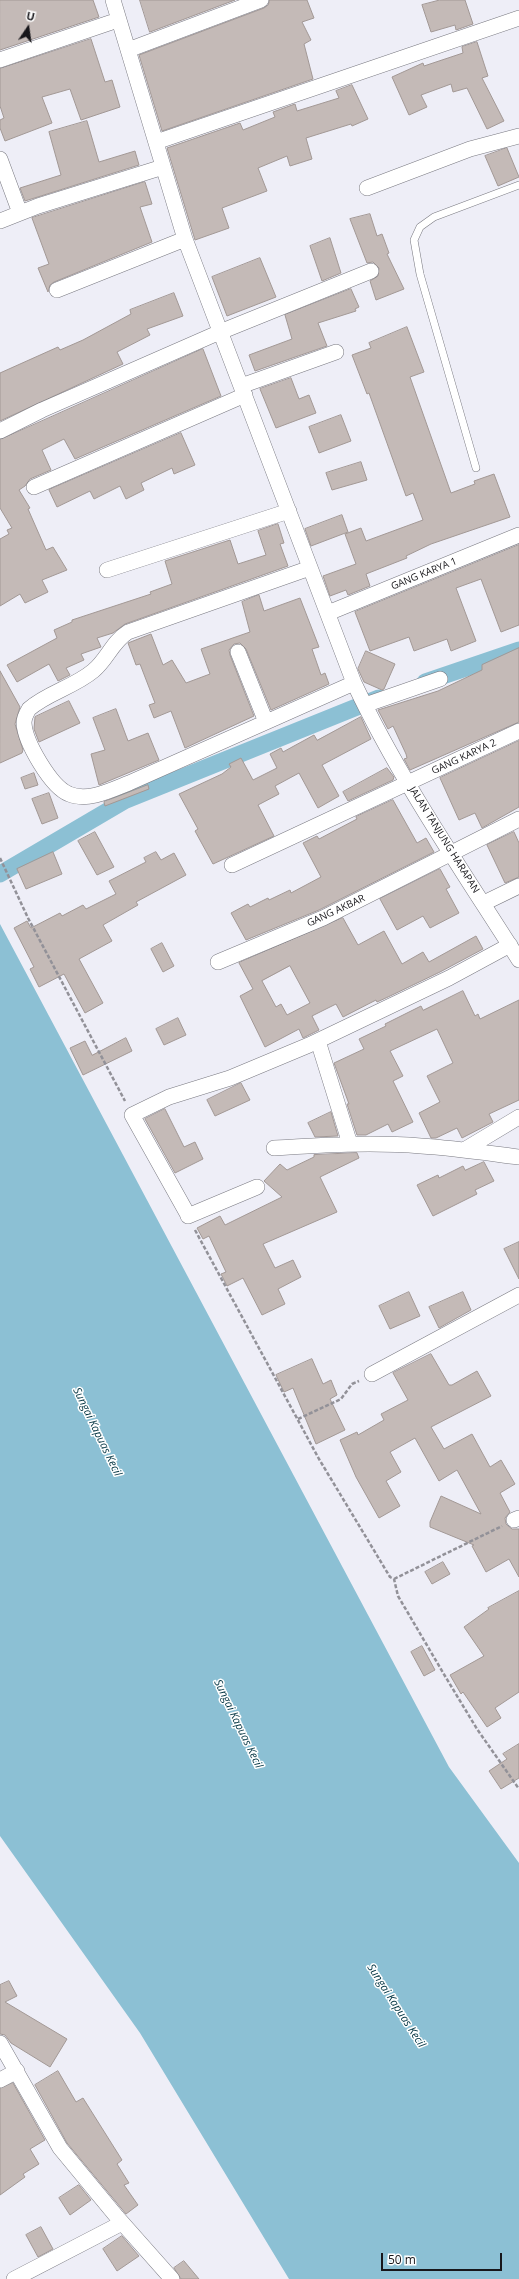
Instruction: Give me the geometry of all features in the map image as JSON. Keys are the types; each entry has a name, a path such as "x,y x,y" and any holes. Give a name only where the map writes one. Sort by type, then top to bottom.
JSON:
{"street":[{"name":"JALAN TANJUNG HARAPAN","path":"113,0 185,239 356,687 368,712 451,854 484,903 519,960"},
{"path":"128,50 261,0"},
{"path":"156,142 519,18"},
{"path":"0,60 118,20"},
{"path":"367,188 470,149 519,136"},
{"path":"0,159 20,213"},
{"path":"0,221 20,213 163,167"},
{"path":"57,290 185,239"},
{"path":"0,431 42,410 220,332 371,271"},
{"path":"34,487 243,390 336,352"},
{"path":"107,570 289,511"},
{"name":"GANG KARYA 1","path":"328,613 519,535"},
{"path":"310,568 128,632 118,639 103,663 92,672 29,709 25,716 24,724 36,753 51,780 58,788 70,795 85,796 104,793 129,783 266,722 356,687"},
{"path":"238,652 266,722"},
{"path":"368,712 440,679"},
{"name":"GANG KARYA 2","path":"232,865 519,731"},
{"name":"GANG AKBAR","path":"218,962 323,918 519,819"},
{"path":"484,903 519,886"},
{"path":"257,1187 188,1215 132,1114 169,1097 230,1078 318,1040 442,982 510,945"},
{"path":"318,1040 350,1144"},
{"path":"464,1150 519,1117"},
{"path":"274,1148 350,1144 422,1146 519,1157"},
{"path":"372,1374 519,1295"},
{"path":"0,2042 60,2148 122,2223 172,2279"},
{"path":"0,2080 17,2071"},
{"path":"14,2279 122,2223"}],"lane":[{"path":"476,468 420,274 414,240 420,227 434,217 519,185"}],"path":[{"path":"0,858 32,924 132,1114"},
{"path":"188,1215 298,1419 390,1577 394,1579 398,1596 477,1729 519,1789"},
{"path":"298,1419 341,1398 352,1384 372,1374"},
{"path":"394,1579 517,1519"}],"water":[{"name":"Sungai Kapuas Kecil","path":"0,924 449,1767 519,1863 519,2279 289,2279 140,2033 0,1836"}],"building":[{"path":"0,0 93,0 99,17 0,50"},
{"path":"140,0 235,0 150,32"},
{"path":"270,0 307,0 314,18 302,22 311,40 304,44 313,79 162,131 139,55 264,8 268,5"},
{"path":"440,0 465,0 473,24 456,30 455,25 431,32 422,5"},
{"path":"91,39 105,82 112,80 120,107 81,120 70,89 42,97 52,123 5,141 0,128 0,120 4,118 0,106 0,69"},
{"path":"477,42 488,76 482,78 504,121 487,129 467,88 453,92 451,84 421,95 427,107 409,115 392,77 423,63 424,66 463,53 462,47"},
{"path":"352,85 368,119 352,126 351,124 306,138 312,159 290,166 287,156 258,168 267,191 222,208 229,228 195,240 167,148 240,123 243,130 275,117 273,112 295,104 297,111 339,98 336,91"},
{"path":"87,121 99,162 135,151 139,165 25,201 20,188 61,175 49,132"},
{"path":"507,148 519,177 498,186 485,156"},
{"path":"145,182 152,204 140,207 152,242 54,282 50,285 48,292 38,268 49,264 32,218"},
{"path":"370,214 377,236 382,234 389,253 387,254 404,289 376,300 370,281 378,276 379,268 373,262 367,263 350,219"},
{"path":"330,238 341,273 322,281 310,246"},
{"path":"260,258 276,297 227,316 212,277"},
{"path":"351,289 359,307 355,309 356,311 318,323 327,346 255,371 249,355 292,339 285,315"},
{"path":"174,293 183,316 147,329 150,335 117,352 123,364 0,421 0,373 58,347 60,350 83,340 131,314 130,310"},
{"path":"407,327 424,372 410,377 451,493 475,484 474,481 494,474 510,517 431,544 406,556 407,558 366,574 370,586 348,595 346,590 330,596 323,576 356,564 345,534 361,528 366,541 423,520 413,493 406,496 369,393 367,394 352,355 371,348 369,343"},
{"path":"203,349 221,396 75,459 64,439 42,450 51,470 30,479 25,486 19,490 30,508 28,509 46,550 53,547 67,570 42,580 48,592 25,603 20,594 0,606 0,539 9,534 7,530 12,528 0,508 0,440"},
{"path":"291,378 299,399 309,395 316,413 276,428 260,389"},
{"path":"341,415 351,441 319,453 309,427"},
{"path":"181,433 195,465 174,474 172,468 141,483 144,490 126,499 120,486 94,499 90,491 57,507 49,490"},
{"path":"361,462 367,480 332,490 326,473"},
{"path":"342,515 348,532 311,546 305,529"},
{"path":"278,524 284,543 280,544 288,566 125,624 113,633 97,638 101,647 81,654 84,660 66,668 70,675 58,681 49,664 17,682 7,665 57,638 54,630 72,622 72,620 151,594 150,592 172,584 165,561 230,540 238,564 266,555 258,531"},
{"path":"519,545 519,625 501,632 481,579 456,588 476,641 451,651 447,639 414,651 409,637 370,651 355,612"},
{"path":"259,595 264,611 300,598 319,647 312,649 321,675 325,673 329,684 271,710 246,649 240,643 234,644 229,650 230,655 254,716 185,748 171,711 154,718 149,705 155,703 140,664 136,665 128,643 151,634 163,665 172,660 186,683 210,674 201,649 250,632 242,602"},
{"path":"519,648 519,722 410,770 404,759 407,758 406,754 393,726 388,729 378,710 438,691 482,670 482,665"},
{"path":"366,651 395,664 384,689 382,690 364,682 358,669"},
{"path":"0,671 20,707 15,724 23,750 22,753 0,763"},
{"path":"69,701 80,723 39,742 34,729 35,717"},
{"path":"116,709 128,741 148,733 159,760 99,785 91,754 105,750 93,718"},
{"path":"361,717 371,739 322,765 339,796 318,808 299,773 275,786 279,794 258,805 274,836 213,864 195,831 198,829 179,794 222,774 231,767 229,764 241,758 253,780 277,768 270,754 281,748 283,752 314,735 317,740"},
{"path":"519,741 519,807 482,828 475,813 459,820 440,778"},
{"path":"387,768 394,777 393,780 348,801 343,792"},
{"path":"34,773 38,785 25,789 21,778"},
{"path":"148,785 149,789 105,806 104,802"},
{"path":"49,793 58,818 42,824 32,799"},
{"path":"393,800 417,843 426,838 434,852 319,910 246,940 231,913 248,904 250,907 268,898 269,900 290,890 291,893 321,877 303,843 317,836 319,839 357,819 356,817"},
{"path":"95,832 114,867 97,875 78,841"},
{"path":"514,832 519,843 519,877 505,883 487,845"},
{"path":"53,852 62,874 26,889 17,869"},
{"path":"156,852 161,860 174,853 186,875 136,902 138,905 103,925 112,941 79,959 103,1003 85,1013 64,974 39,987 30,969 34,967 14,928 27,921 31,928 60,913 62,916 83,905 86,909 116,894 109,881 146,862 144,858"},
{"path":"440,869 450,887 446,889 459,913 430,928 423,916 397,930 380,899"},
{"path":"343,918 358,945 384,931 402,964 423,952 429,962 476,936 483,949 440,972 377,1002 376,1000 343,1017 336,1004 312,1016 319,1030 303,1038 299,1029 265,1047 240,996 253,989 239,963","holes":["290,966 310,1003 287,1015 281,1004 276,1007 262,981"]},
{"path":"162,943 174,966 163,972 151,949"},
{"path":"463,991 475,1016 478,1014 480,1019 519,1000 519,1100 489,1114 493,1122 462,1138 457,1128 436,1138 431,1138 419,1113 440,1102 427,1076 453,1063 437,1029 390,1051 403,1076 393,1081 413,1122 392,1132 388,1124 366,1135 357,1135 347,1104 349,1104 334,1063 364,1049 359,1039 386,1026 385,1024 421,1006 423,1010"},
{"path":"178,1018 186,1035 164,1045 156,1029"},
{"path":"126,1038 132,1051 83,1075 70,1048 85,1041 92,1055"},
{"path":"241,1083 250,1100 215,1116 207,1100"},
{"path":"165,1109 184,1147 195,1142 203,1159 175,1173 145,1119"},
{"path":"331,1112 338,1136 315,1137 308,1123"},
{"path":"357,1153 359,1158 320,1177 337,1212 263,1244 275,1268 293,1260 301,1277 278,1289 285,1304 262,1315 243,1278 227,1286 221,1274 226,1272 209,1236 203,1239 197,1228 220,1216 225,1225 282,1197 264,1181 280,1164 287,1170 314,1157 314,1155"},
{"path":"484,1162 494,1181 475,1190 477,1194 433,1216 417,1185 438,1175 439,1178 463,1166 465,1170"},
{"path":"519,1242 519,1279 504,1249"},
{"path":"409,1292 420,1316 390,1329 379,1306"},
{"path":"463,1292 471,1310 439,1328 429,1307"},
{"path":"431,1354 449,1385 452,1385 477,1371 491,1396 431,1427 444,1449 472,1434 490,1467 501,1460 515,1484 500,1493 510,1512 505,1518 506,1524 512,1529 519,1529 519,1577 509,1559 486,1572 472,1546 474,1545 430,1527 430,1522 441,1496 481,1514 457,1470 439,1481 415,1438 390,1452 401,1472 386,1481 400,1506 379,1518 356,1477 340,1440 357,1432 358,1435 384,1420 381,1414 408,1400 393,1373"},
{"path":"312,1359 323,1384 331,1380 337,1395 330,1399 345,1430 316,1444 293,1388 284,1392 276,1375"},
{"path":"443,1562 450,1574 432,1584 425,1572"},
{"path":"519,1591 519,1692 495,1708 501,1718 487,1727 463,1692 461,1694 450,1675 484,1656 464,1627 489,1609 488,1608"},
{"path":"422,1646 435,1670 424,1676 411,1652"},
{"path":"519,1744 519,1778 501,1789 489,1771 507,1759 503,1754"},
{"path":"9,1981 17,1996 5,2002 67,2039 50,2067 11,2043 5,2035 0,2034 0,1985"},
{"path":"58,2071 76,2102 83,2098 122,2160 117,2164 129,2183 124,2185 138,2205 126,2214 67,2143 35,2085"},
{"path":"13,2083 45,2140 30,2149 39,2164 23,2174 25,2177 0,2195 0,2089"},
{"path":"79,2185 91,2200 70,2215 59,2198"},
{"path":"41,2227 53,2249 38,2257 26,2235"},
{"path":"122,2236 139,2256 117,2271 103,2249"},
{"path":"184,2261 199,2279 181,2279 174,2268"}],"waterway":[{"path":"425,682 519,650"},
{"path":"0,874 126,800 379,698"}]}
